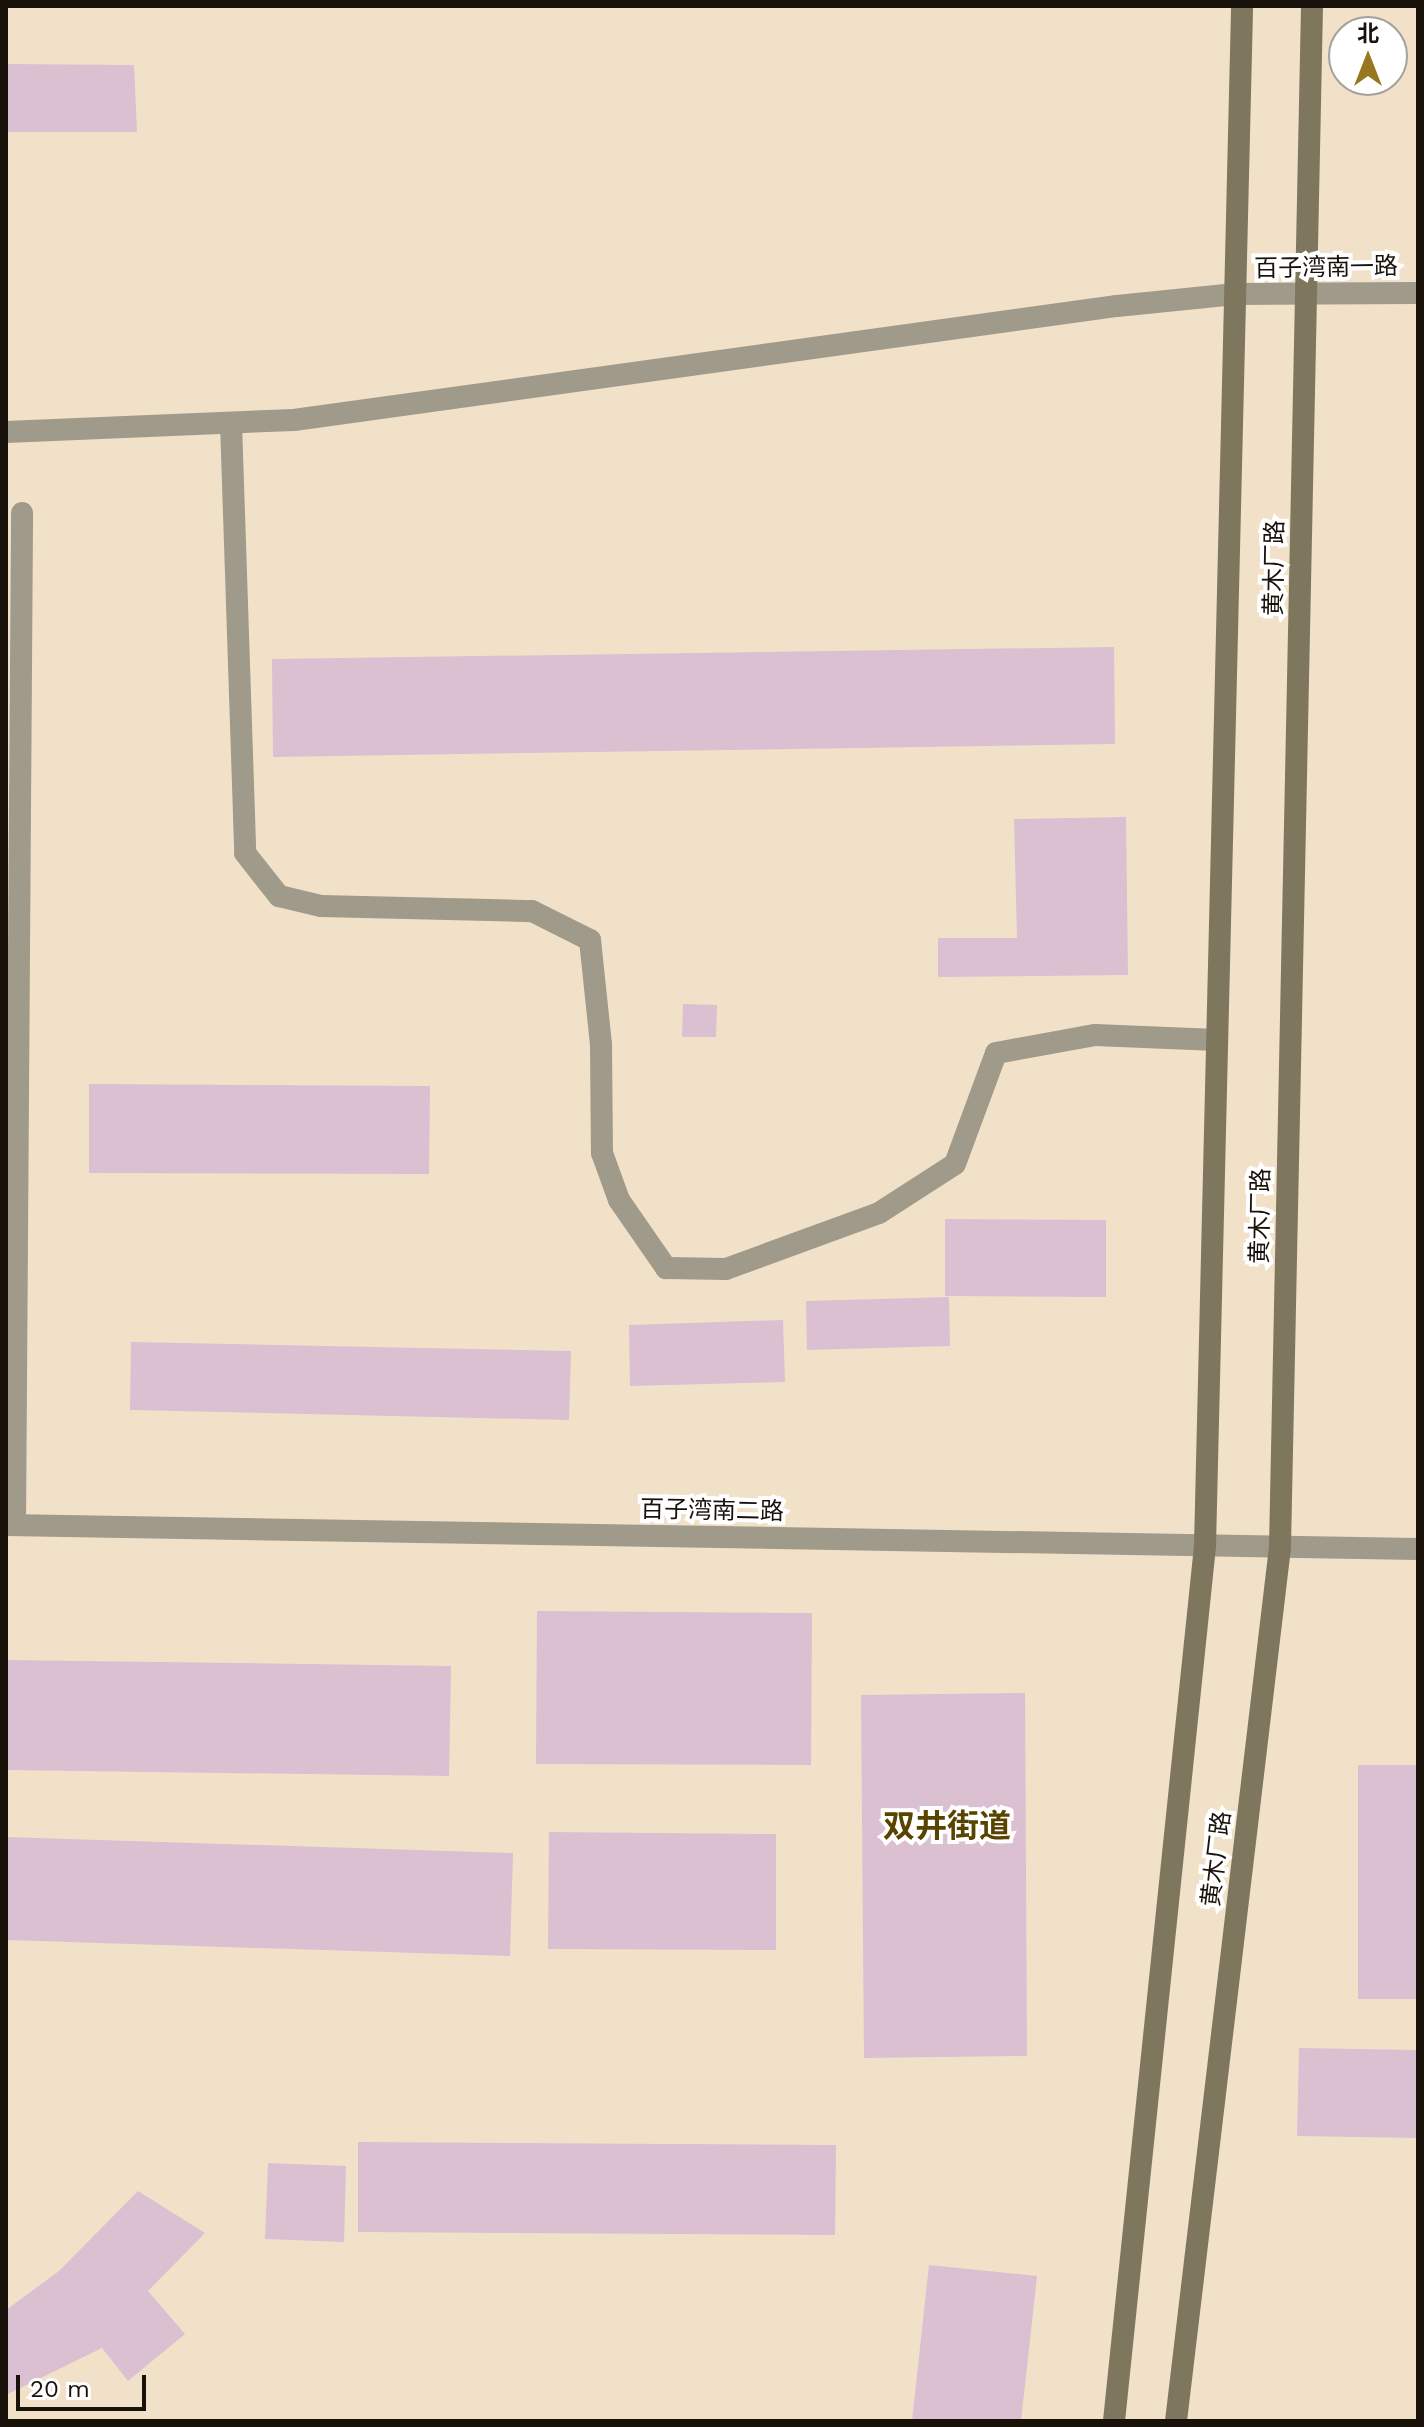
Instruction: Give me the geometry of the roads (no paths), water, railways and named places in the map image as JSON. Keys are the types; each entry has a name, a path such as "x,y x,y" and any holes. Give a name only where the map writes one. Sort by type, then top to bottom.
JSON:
{"main road":[{"name":"黄木厂路","path":"1114,2421 1205,1546 1242,6"},
{"name":"黄木厂路","path":"1176,2421 1280,1547 1312,6"}],"street":[{"name":"百子湾南一路","path":"6,432 294,420 1117,306 1235,294 1418,293"},
{"path":"231,423 245,853 279,896 321,906 532,911 590,940 601,1044 602,1153 619,1200 666,1268 726,1269 740,1264 879,1213 955,1164 996,1053 1095,1035 1217,1040"},
{"path":"10,1525 22,513"},
{"name":"百子湾南二路","path":"10,1525 1418,1549"}],"district":[{"name":"双井街道","path":"947,1826"}]}
